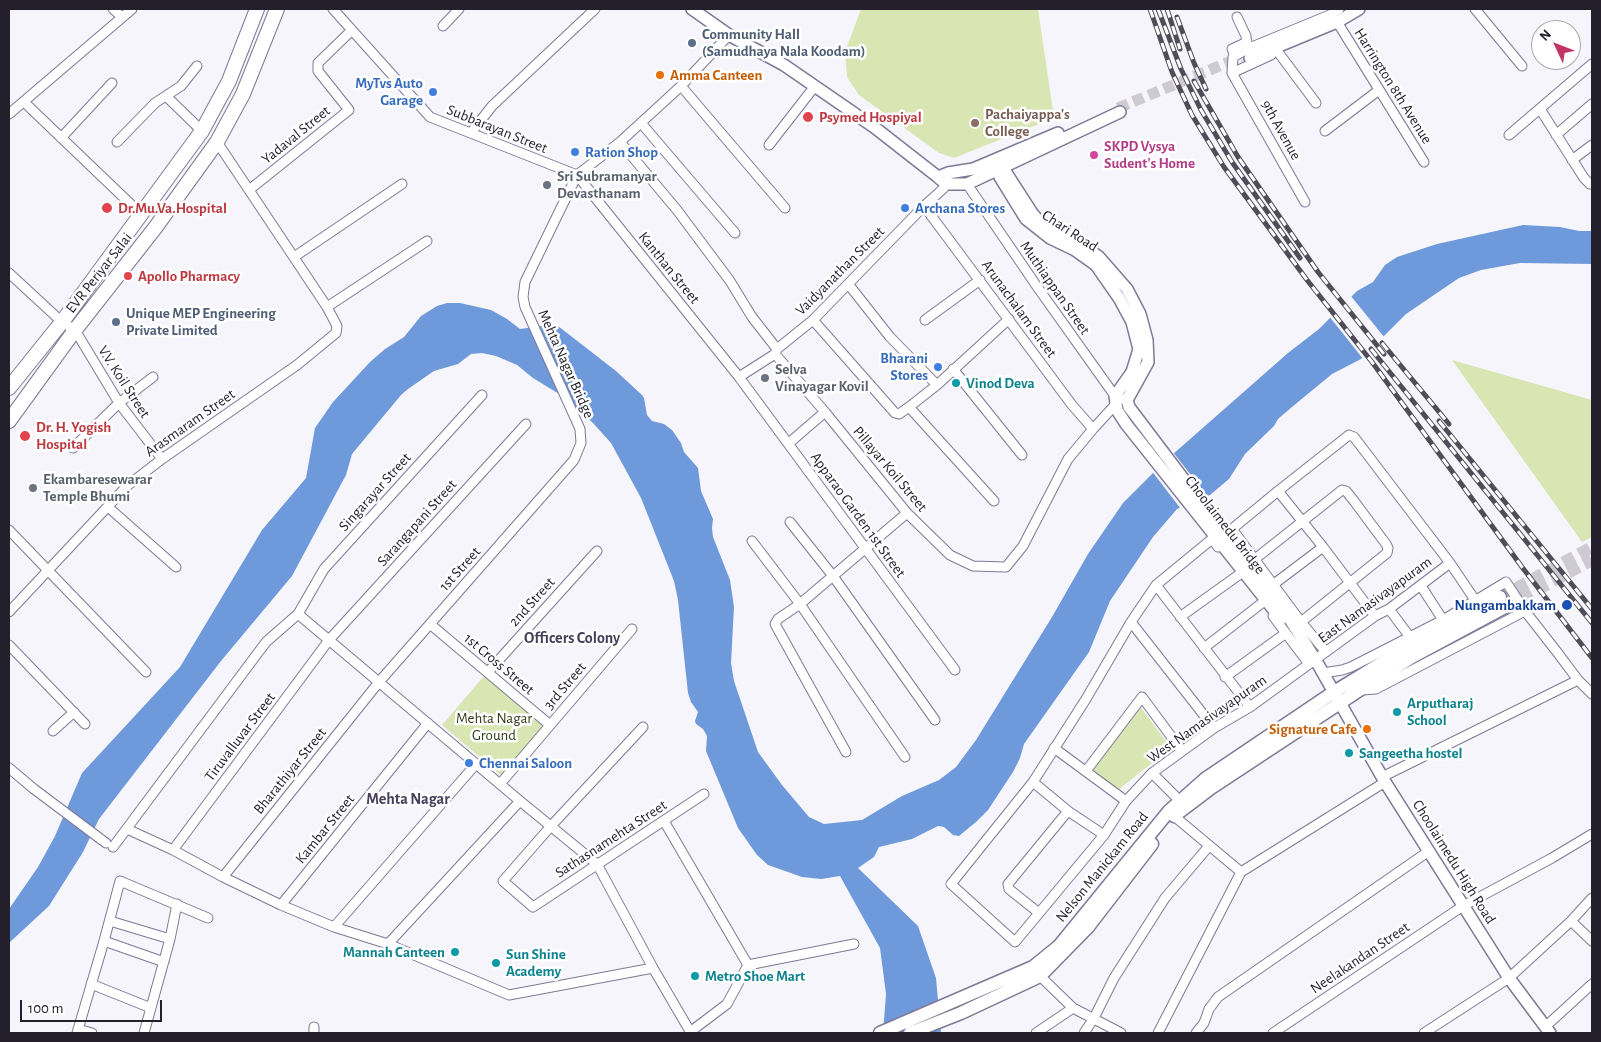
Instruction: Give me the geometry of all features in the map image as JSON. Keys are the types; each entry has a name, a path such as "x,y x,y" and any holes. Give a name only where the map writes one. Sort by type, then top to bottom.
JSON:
{"main road":[{"name":"EVR Periyar Salai","path":"9,388 62,322 142,216 202,131 229,81 257,9"},
{"name":"EVR Periyar Salai","path":"9,421 76,330 156,228 217,142 243,94 277,9"},
{"path":"1502,602 1358,690 1337,698 1406,648 1502,602"},
{"name":"Nelson Manickam Road","path":"880,1033 951,1004 1003,979 1026,971 1059,946 1169,811 1205,779 1337,698"},
{"name":"Nelson Manickam Road","path":"910,1033 961,1013 1040,976 1088,927 1174,816 1337,698"}],"street":[{"path":"113,9 122,18"},
{"path":"9,114 132,9"},
{"name":"Subbarayan Street","path":"333,9 430,117 577,175"},
{"path":"443,26 459,9"},
{"path":"470,133 492,106 595,9"},
{"path":"692,9 729,35 784,65 874,126 944,178 968,184 1119,110 973,169 944,178"},
{"path":"1248,51 1332,14 1339,9"},
{"path":"1248,51 1335,17 1346,9"},
{"path":"1359,9 1337,22 1235,55 1232,57 1232,73 1339,25 1366,9"},
{"path":"1475,9 1522,66"},
{"path":"1238,17 1244,30 1248,51"},
{"name":"Harrington 8th Avenue","path":"1339,25 1424,162"},
{"name":"Yadaval Street","path":"249,190 349,110 318,71 318,63 352,30"},
{"path":"577,175 620,142 641,123 681,86 729,35"},
{"path":"1278,52 1316,103"},
{"path":"1509,135 1592,64"},
{"path":"117,142 155,103 181,86 197,66"},
{"name":"9th Avenue","path":"1232,73 1305,202"},
{"path":"61,138 112,83"},
{"path":"681,86 785,208"},
{"path":"769,145 815,86"},
{"path":"1325,131 1379,90"},
{"path":"166,96 202,131"},
{"path":"24,102 142,216"},
{"path":"1556,135 1592,104"},
{"path":"1540,109 1589,183"},
{"path":"641,123 735,233"},
{"path":"217,142 327,307 427,241"},
{"name":"Pillayar Koil Street","path":"620,142 677,210 730,281 776,351 907,513 950,555 973,566 1006,567 1023,546 1068,459 1092,429"},
{"path":"1572,160 1592,145"},
{"name":"Chari Road","path":"1000,169 1040,221 1099,257 1127,289 1140,314 1147,340 1148,362 1119,401"},
{"name":"Mehta Nagar Bridge","path":"566,471 580,448 580,429 523,297 526,279 577,175"},
{"name":"Kanthan Street","path":"577,175 739,377"},
{"name":"Vaidyanathan Street","path":"739,377 776,351 813,320 924,206 944,188 944,178"},
{"path":"294,257 402,184"},
{"name":"Muthiappan Street","path":"968,184 1038,288 1119,401"},
{"name":"Arunachalam Street","path":"924,206 1072,405 1092,429"},
{"path":"9,273 62,322 76,330"},
{"path":"925,320 980,280"},
{"path":"849,284 890,337 936,385"},
{"name":"Arasmaram Street","path":"9,612 127,486 162,459 297,365 336,333 337,326 327,307"},
{"path":"813,320 895,413 899,414 936,385 1009,319"},
{"name":"V.V. Koil Street","path":"76,330 118,403 162,459"},
{"path":"953,369 1022,455"},
{"path":"73,448 118,403 153,377"},
{"name":"Apparao Garden 1st Street","path":"739,377 955,670"},
{"name":"Singarayar Street","path":"9,768 34,789 110,845 128,829 266,642 298,614 324,569 482,395"},
{"path":"1092,429 1119,401"},
{"name":"Choolaimedu Bridge","path":"1119,401 1131,421 1212,525"},
{"path":"909,408 994,501"},
{"path":"789,443 825,412"},
{"name":"Sarangapani Street","path":"329,640 526,424"},
{"path":"1326,652 1301,622 1232,529 1349,435 1354,437 1450,563 1475,600"},
{"name":"1st Street","path":"379,682 566,471"},
{"path":"1255,559 1342,490 1346,491 1354,500 1388,548 1387,552 1301,622"},
{"path":"1278,491 1375,616"},
{"path":"108,507 176,567"},
{"path":"846,752 775,624 778,619 800,604 907,513"},
{"path":"790,522 833,576 936,720"},
{"name":"Choolaimedu High Road","path":"1212,525 1291,621 1312,661 1323,673 1384,779 1508,978 1548,1030"},
{"path":"9,530 146,672"},
{"path":"1104,835 1068,810 1033,782 1086,699 1131,622 1156,586 1212,539 1286,633 1312,661"},
{"path":"752,541 800,604 905,757"},
{"path":"1274,584 1323,547"},
{"name":"2nd Street","path":"488,672 597,550"},
{"name":"East Namasivayapuram","path":"1312,661 1375,616 1389,610 1450,563"},
{"path":"1180,617 1240,574"},
{"path":"1323,673 1351,667 1443,620 1506,582 1525,611 1578,680 1592,694"},
{"path":"1156,586 1250,707"},
{"path":"1421,586 1443,620"},
{"path":"1204,648 1262,603"},
{"path":"1389,610 1410,637"},
{"path":"1358,690 1376,689 1525,611"},
{"path":"298,614 597,864 690,1032 727,1004 748,965"},
{"path":"1131,622 1214,728"},
{"name":"1st Cross Street","path":"430,624 550,725"},
{"name":"3rd Street","path":"500,784 632,629"},
{"path":"1225,677 1286,633"},
{"name":"Tiruvalluvar Street","path":"173,850 329,640"},
{"path":"9,645 85,724"},
{"name":"West Namasivayapuram","path":"1033,782 951,884 1015,942 1104,835 1126,801 1152,773 1214,728 1250,707 1312,661"},
{"path":"1158,1033 1242,872 1384,779 1578,680"},
{"name":"Bharathiyar Street","path":"223,877 379,682"},
{"path":"1086,771 1142,698 1182,751"},
{"path":"53,731 74,712"},
{"name":"Kambar Street","path":"281,905 428,723"},
{"path":"550,826 643,727"},
{"path":"1054,748 1126,801"},
{"path":"334,926 476,764"},
{"path":"1152,773 1180,801"},
{"name":"Sathasnamehta Street","path":"550,826 503,881 533,907 704,794"},
{"path":"388,944 520,801"},
{"path":"1038,913 1009,889 1008,884 1068,810"},
{"path":"1174,816 1242,872"},
{"path":"664,821 748,965"},
{"path":"128,829 281,905 334,926 388,944 508,995 653,968"},
{"name":"Neelakandan Street","path":"1273,1033 1463,906 1592,834"},
{"path":"1084,1033 1094,1018 1114,978 1165,898 1209,846"},
{"path":"1196,1033 1218,998 1429,851"},
{"path":"92,1033 78,1031 120,881 208,918"},
{"path":"1424,1033 1508,978 1571,922 1592,898"},
{"path":"144,1033 170,939 177,904"},
{"path":"110,921 170,939"},
{"path":"1571,922 1592,941"},
{"path":"104,941 164,962"},
{"path":"748,965 854,944"},
{"path":"1040,976 1073,1008 1121,1033"},
{"path":"91,984 151,1008"},
{"path":"1548,1030 1592,984"},
{"path":"1036,1033 1073,1008"}],"green space":[{"path":"861,9 1038,9 1054,118 954,158 939,153 859,95 847,77 845,52"},
{"path":"1452,360 1592,400 1592,537 1582,542"},
{"name":"Mehta Nagar Ground","path":"484,676 545,727 502,776 442,725"},
{"path":"1139,705 1171,748 1118,790 1089,767"}],"water":[{"path":"1523,225 1592,231 1592,264 1520,263 1481,270 1459,278 1406,314 1361,359 1332,374 1278,419 1274,426 1245,454 1229,479 1210,495 1177,509 1153,537 1110,601 1089,652 1024,744 1013,772 988,810 959,836 953,835 944,827 938,826 912,839 879,847 874,857 858,868 918,926 936,978 941,1033 883,1033 886,994 880,948 840,876 821,879 802,877 768,865 757,855 738,828 706,751 707,736 695,721 698,712 691,702 688,693 678,600 674,581 641,498 611,443 593,423 564,397 533,378 517,365 496,356 482,353 471,354 458,364 434,371 408,389 352,454 346,475 292,576 221,661 99,819 83,852 49,906 9,943 9,909 38,867 55,836 82,773 180,667 262,530 306,478 315,428 333,402 370,362 385,349 404,337 421,316 437,306 447,303 460,303 491,310 520,329 549,325 558,326 616,371 642,395 647,415 652,421 664,424 672,430 681,443 684,452 698,468 701,491 713,519 713,537 730,580 734,607 731,663 734,681 758,752 809,817 824,824 862,820 902,796 939,780 956,767 976,740 1052,617 1088,554 1123,503 1164,462 1288,353 1319,329 1357,291 1373,282 1385,265 1397,257 1437,244"}],"pier":[{"path":"1350,295 1385,338 1364,360 1329,316"},
{"path":"1172,451 1209,498 1181,509 1151,470"}],"tunnel":[{"path":"1118,108 1241,57"},
{"path":"1500,597 1592,547"},
{"path":"1505,607 1592,560"}],"railway":[{"path":"1150,9 1172,72 1192,115 1224,167 1592,658"},
{"path":"1158,9 1181,69 1201,110 1232,162 1300,258"},
{"path":"1167,9 1180,49"},
{"path":"1177,17 1206,89"},
{"path":"1194,81 1238,157 1318,272 1384,354"},
{"path":"1382,343 1449,424"},
{"path":"1371,349 1592,623"},
{"path":"1439,421 1592,609"}],"place":[{"name":"Community Hall (Samudhaya Nala Koodam)","path":"692,43"},
{"name":"Amma Canteen","path":"660,75"},
{"name":"MyTvs Auto Garage","path":"433,92"},
{"name":"Psymed Hospiyal","path":"808,117"},
{"name":"Pachaiyappa's College","path":"975,123"},
{"name":"Ration Shop","path":"575,152"},
{"name":"SKPD Vysya Sudent's Home","path":"1094,155"},
{"name":"Sri Subramanyar Devasthanam","path":"547,185"},
{"name":"Dr.Mu.Va.Hospital","path":"107,208"},
{"name":"Archana Stores","path":"905,208"},
{"name":"Apollo Pharmacy","path":"128,276"},
{"name":"Unique MEP Engineering Private Limited","path":"116,322"},
{"name":"Bharani Stores","path":"938,367"},
{"name":"Selva Vinayagar Kovil","path":"765,378"},
{"name":"Vinod Deva","path":"956,383"},
{"name":"Dr. H. Yogish Hospital","path":"25,436"},
{"name":"Ekambaresewarar Temple Bhumi","path":"33,488"},
{"name":"Nungambakkam","path":"1567,605"},
{"name":"Arputharaj School","path":"1397,712"},
{"name":"Signature Cafe","path":"1367,729"},
{"name":"Sangeetha hostel","path":"1349,753"},
{"name":"Chennai Saloon","path":"469,763"},
{"name":"Mannah Canteen","path":"455,952"},
{"name":"Sun Shine Academy","path":"496,963"},
{"name":"Metro Shoe Mart","path":"695,976"}],"district":[{"name":"Officers Colony","path":"572,638"},
{"name":"Mehta Nagar","path":"408,799"}]}
